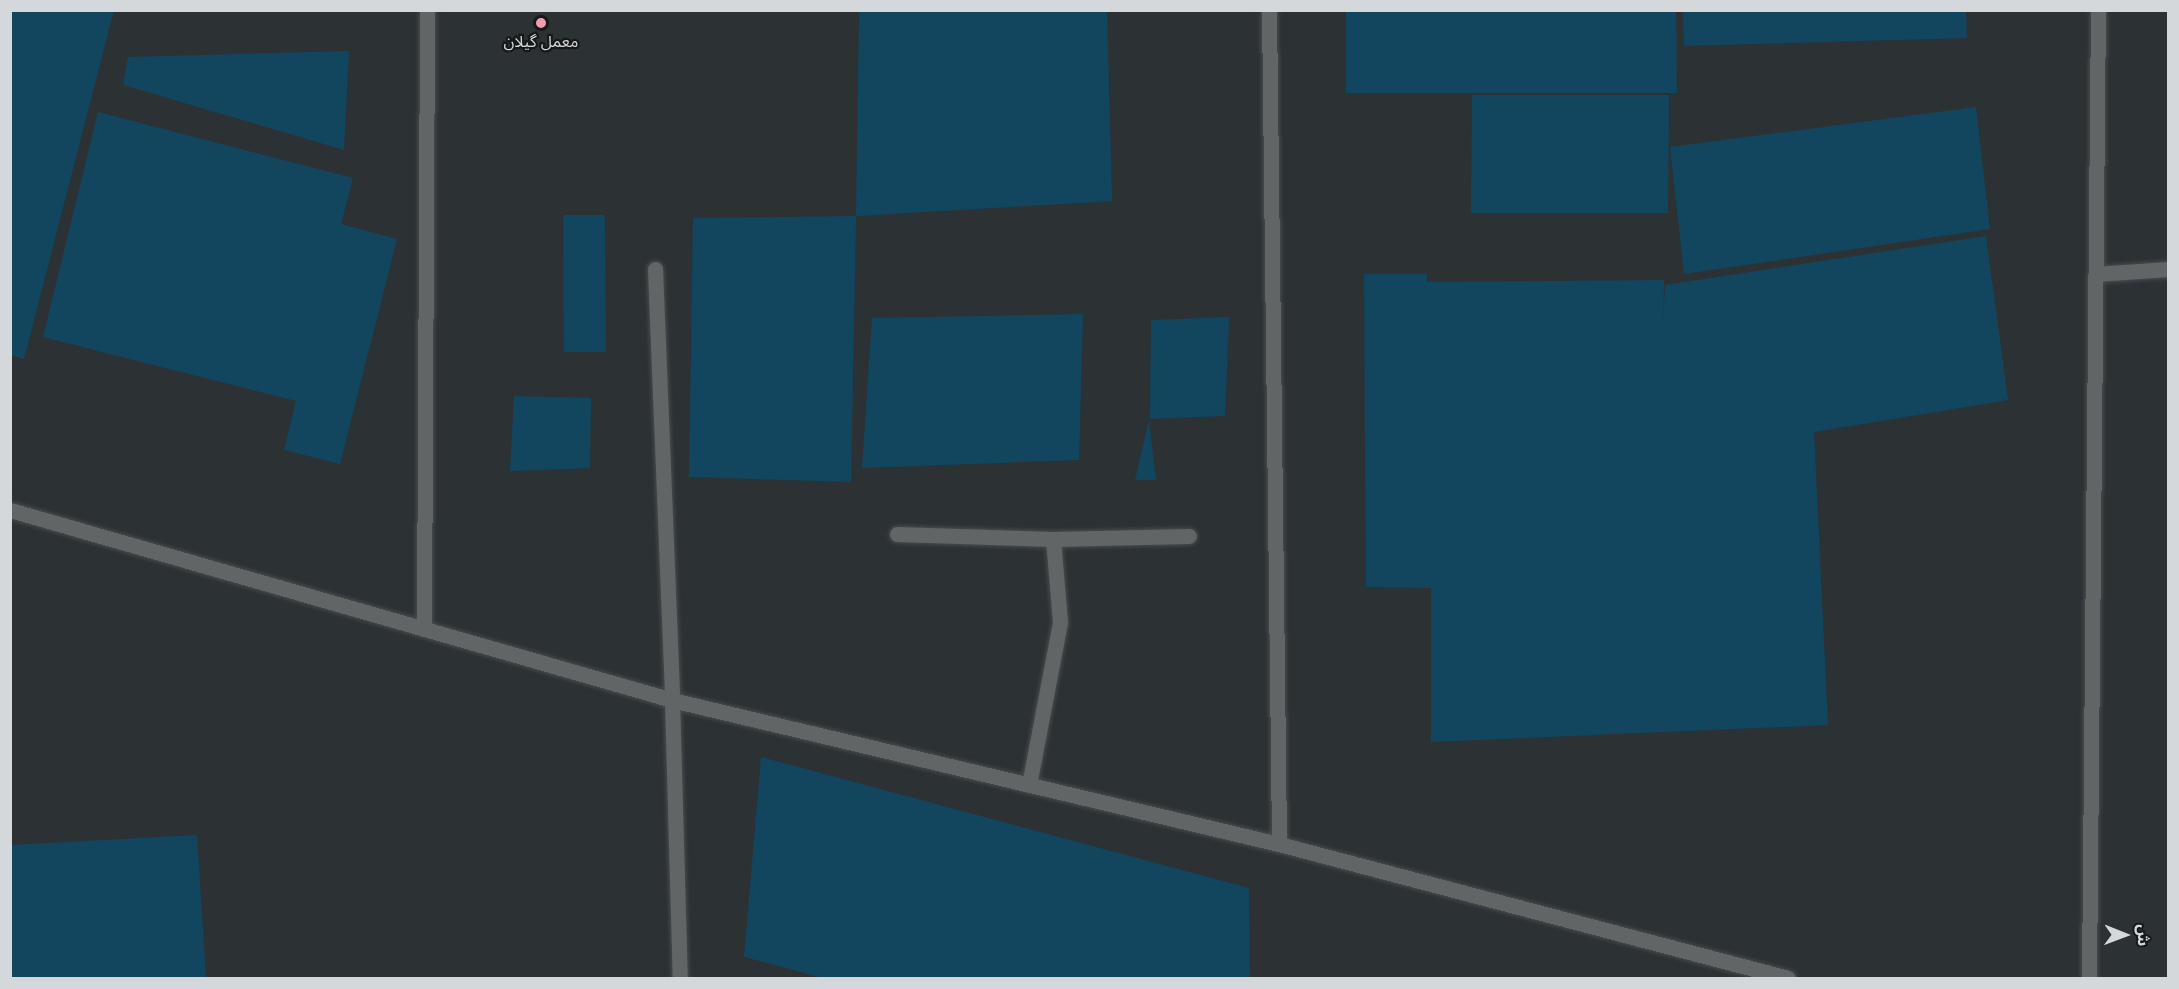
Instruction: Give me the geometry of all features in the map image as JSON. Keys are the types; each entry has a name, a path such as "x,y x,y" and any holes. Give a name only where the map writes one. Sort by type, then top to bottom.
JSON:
{"street":[{"path":"424,628 427,10"},
{"path":"1269,10 1279,844"},
{"path":"2089,978 2098,10"},
{"path":"655,269 672,700 680,978"},
{"path":"2096,274 2169,269"},
{"path":"10,510 672,700 1279,844 1788,978"},
{"path":"897,534 1053,539 1189,536"},
{"path":"1029,785 1060,622 1053,539"}],"building":[{"path":"10,10 114,10 24,359 10,355"},
{"path":"859,10 1107,10 1112,201 856,216"},
{"path":"1346,10 1676,10 1677,93 1346,93"},
{"path":"1683,10 1966,10 1967,38 1684,46"},
{"path":"349,51 344,150 123,85 128,57"},
{"path":"1472,95 1669,95 1668,213 1471,213"},
{"path":"1976,107 1990,229 1684,274 1670,147"},
{"path":"98,112 353,178 341,224 397,239 340,464 284,450 296,401 43,337"},
{"path":"563,215 605,215 606,352 564,352"},
{"path":"856,216 851,482 689,477 693,218"},
{"path":"1986,236 2008,400 1814,432 1828,725 1431,742 1431,588 1366,587 1364,274 1427,274 1427,282 1664,280 1663,325 1665,285"},
{"path":"1083,314 1079,460 862,468 872,318"},
{"path":"1229,317 1225,416 1150,419 1151,320"},
{"path":"514,396 591,398 590,468 510,471"},
{"path":"1149,420 1156,480 1135,480"},
{"path":"761,757 1249,888 1250,978 823,978 744,957"},
{"path":"197,835 206,978 10,978 10,845"}],"place":[{"name":"معمل گیلان","path":"541,23"}]}
